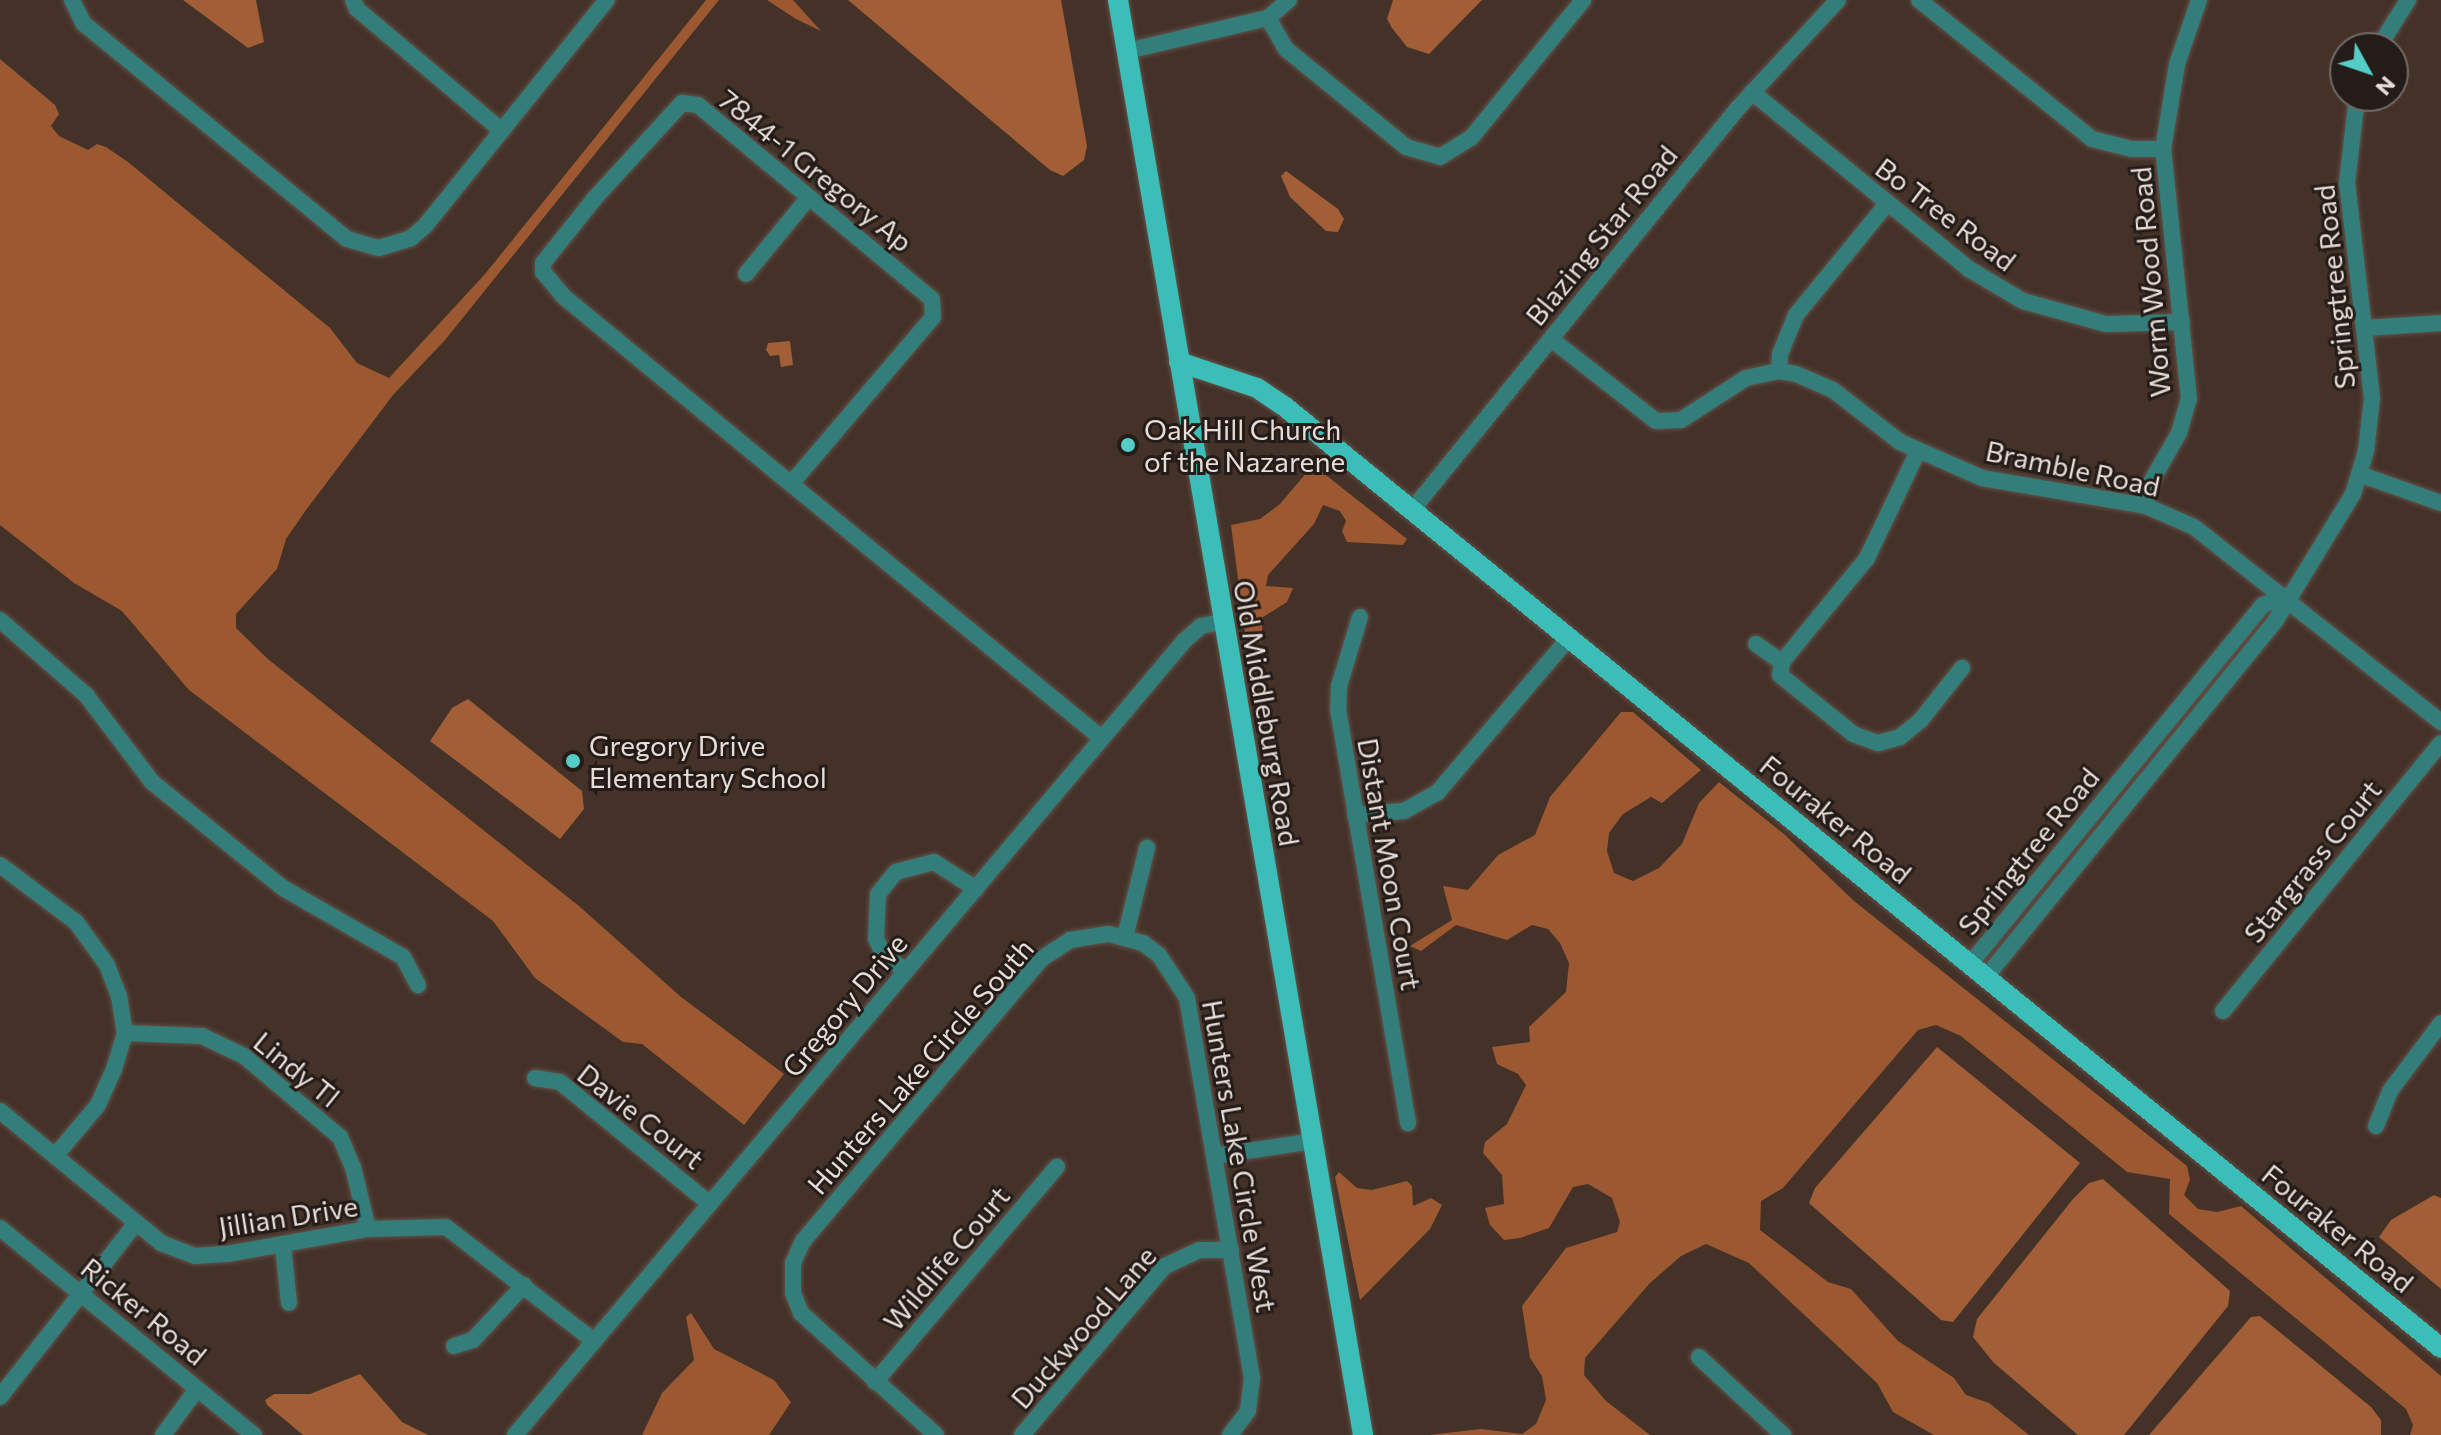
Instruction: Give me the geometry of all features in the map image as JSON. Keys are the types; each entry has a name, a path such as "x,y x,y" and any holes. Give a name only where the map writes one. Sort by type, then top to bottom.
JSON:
{"main road":[{"name":"Old Middleburg Road","path":"1118,0 1363,1435"},
{"name":"Fouraker Road","path":"1179,362 1222,374 1275,400 2441,1348"}],"street":[{"path":"72,0 83,23 347,239 379,248 411,238 607,0"},
{"path":"353,0 357,9 502,131"},
{"path":"1127,51 1268,18 1289,0"},
{"path":"1268,18 1286,49 1423,156 1440,157 1471,138 1583,0"},
{"name":"Blazing Star Road","path":"1412,510 1752,92 1838,0"},
{"path":"1919,0 2083,134 2132,149 2163,149"},
{"name":"Worm Wood Road","path":"2146,506 2155,471 2187,410 2190,375 2163,149 2177,64 2199,0"},
{"path":"2388,32 2408,0"},
{"name":"Bo Tree Road","path":"1752,92 1976,274 2023,301 2106,324 2182,322"},
{"name":"7844-1 Gregory Ap","path":"791,484 840,432 935,310 932,299 698,105 682,103 543,263 549,283 564,297 791,484 1101,738"},
{"name":"Springtree Road","path":"1986,977 2276,620 2287,596 2337,526 2359,474 2371,407 2366,328 2347,183 2355,112"},
{"path":"746,274 809,197"},
{"path":"1551,339 1656,421 1681,420 1746,378 1779,371 1780,354 1796,315 1887,204"},
{"path":"2366,328 2441,323"},
{"name":"Bramble Road","path":"1779,371 1824,385 1876,426 1918,451 1982,478 2029,490 2146,506 2219,542 2441,722"},
{"path":"1918,451 1867,558 1782,662 1780,675 1853,734 1878,743 1900,737 1920,721 1962,668"},
{"path":"2359,474 2441,503"},
{"name":"Springtree Road","path":"1970,964 2263,605 2287,596"},
{"name":"Distant Moon Court","path":"1360,617 1337,699 1408,1123"},
{"path":"0,620 86,695 152,782 283,888 403,957 418,985"},
{"name":"Gregory Drive","path":"515,1435 1184,641 1201,626 1222,622"},
{"path":"1355,815 1404,811 1437,793 1569,638"},
{"path":"1756,644 1782,662"},
{"name":"Stargrass Court","path":"2223,1011 2441,743"},
{"path":"1125,937 1147,848"},
{"path":"906,971 883,954 876,938 878,894 896,872 934,862 976,889"},
{"path":"0,865 76,922 93,941 115,986 125,1033 98,1105 55,1156"},
{"name":"Hunters Lake Circle South","path":"875,1382 806,1319 791,1281 803,1241 1041,959 1086,935 1125,937"},
{"name":"Hunters Lake Circle West","path":"1125,937 1159,955 1182,985 1215,1156 1252,1378 1248,1411 1230,1435"},
{"path":"2376,1126 2390,1091 2441,1023"},
{"name":"Lindy Tl","path":"125,1033 202,1036 244,1056 340,1137 368,1229"},
{"name":"Davie Court","path":"535,1078 560,1082 710,1204"},
{"name":"Jillian Drive","path":"0,1111 161,1243 195,1256 283,1246 368,1229 446,1227 594,1341"},
{"path":"1215,1156 1313,1141"},
{"name":"Wildlife Court","path":"875,1382 1057,1167"},
{"path":"0,1397 78,1292 135,1224"},
{"name":"Ricker Road","path":"0,1228 254,1435"},
{"path":"283,1246 289,1303"},
{"name":"Duckwood Lane","path":"1022,1435 1165,1266 1199,1250 1231,1250"},
{"path":"454,1346 473,1340 524,1285"},
{"path":"1699,1357 1783,1435"},
{"path":"875,1382 936,1435"},
{"path":"163,1435 197,1389"}],"shaded area":[{"path":"183,0 256,0 264,42 248,48"},
{"path":"706,0 719,0 445,340 393,395 306,510 286,539 277,569 236,614 236,628 269,660 579,906 681,997 784,1074 744,1125 642,1044 623,1042 535,978 493,921 189,690 122,611 74,583 0,525 0,59 55,105 59,114 51,126 59,136 88,150 97,144 106,147 128,162 330,328 357,363 389,378 485,274"},
{"path":"767,0 793,0 821,31 796,19"},
{"path":"848,0 1061,0 1087,146 1084,160 1063,176 1050,170"},
{"path":"1393,0 1482,0 1429,54 1407,47 1392,28 1387,19"},
{"path":"1286,171 1338,209 1344,219 1338,232 1326,231 1290,197 1281,176"},
{"path":"790,341 793,365 781,367 779,355 770,356 766,350 768,343"},
{"path":"1313,465 1407,539 1403,545 1347,542 1342,531 1346,521 1340,511 1323,505 1314,524 1268,575 1266,586 1293,588 1287,602 1263,617 1261,642 1255,644 1245,633 1231,525 1260,519 1280,504"},
{"path":"468,699 582,791 584,809 560,839 430,741 452,708"},
{"path":"1621,712 1633,712 1701,770 1662,803 1651,797 1623,814 1609,833 1607,851 1614,873 1633,881 1659,868 1682,844 1699,803 1719,782 1784,834 1854,901 2187,1166 2190,1180 2184,1195 2198,1209 2217,1212 2241,1206 2441,1376 2441,1435 2410,1435 2413,1425 2406,1409 2169,1214 2170,1179 2127,1172 1961,1036 1936,1025 1918,1030 1783,1188 1761,1201 1760,1230 1828,1282 1851,1289 1898,1341 1954,1378 1966,1395 1989,1403 2029,1435 1934,1435 1893,1412 1877,1383 1749,1263 1706,1244 1681,1256 1650,1283 1585,1358 1584,1375 1606,1401 1650,1435 1429,1435 1481,1429 1522,1434 1536,1424 1546,1400 1542,1376 1530,1358 1522,1306 1566,1248 1617,1232 1620,1222 1612,1198 1588,1184 1573,1187 1549,1228 1520,1238 1504,1240 1490,1225 1485,1208 1504,1204 1502,1175 1483,1153 1485,1142 1507,1124 1526,1085 1518,1074 1497,1064 1492,1047 1530,1042 1529,1027 1566,992 1569,963 1560,943 1548,929 1532,925 1507,940 1456,925 1421,951 1410,946 1452,920 1443,886 1468,890 1498,855 1535,835 1550,797"},
{"path":"1937,1047 2080,1163 1953,1322 1941,1320 1809,1203 1815,1188"},
{"path":"1339,1172 1357,1188 1372,1190 1407,1181 1412,1186 1413,1206 1431,1198 1442,1205 1430,1229 1360,1300 1335,1177"},
{"path":"2103,1179 2230,1291 2228,1306 2124,1435 2078,1435 1993,1362 1973,1337 1977,1319 2073,1199 2089,1183"},
{"path":"2434,1195 2441,1198 2441,1289 2379,1237 2391,1220"},
{"path":"691,1313 714,1349 774,1380 791,1402 769,1435 642,1435 662,1393 694,1360 686,1317"},
{"path":"2260,1316 2371,1407 2381,1420 2381,1435 2149,1435 2251,1317"},
{"path":"360,1374 402,1422 428,1435 303,1435 265,1400 274,1394 310,1394"}],"place":[{"name":"Oak Hill Church of the Nazarene","path":"1128,445"},
{"name":"Gregory Drive Elementary School","path":"573,761"}]}
